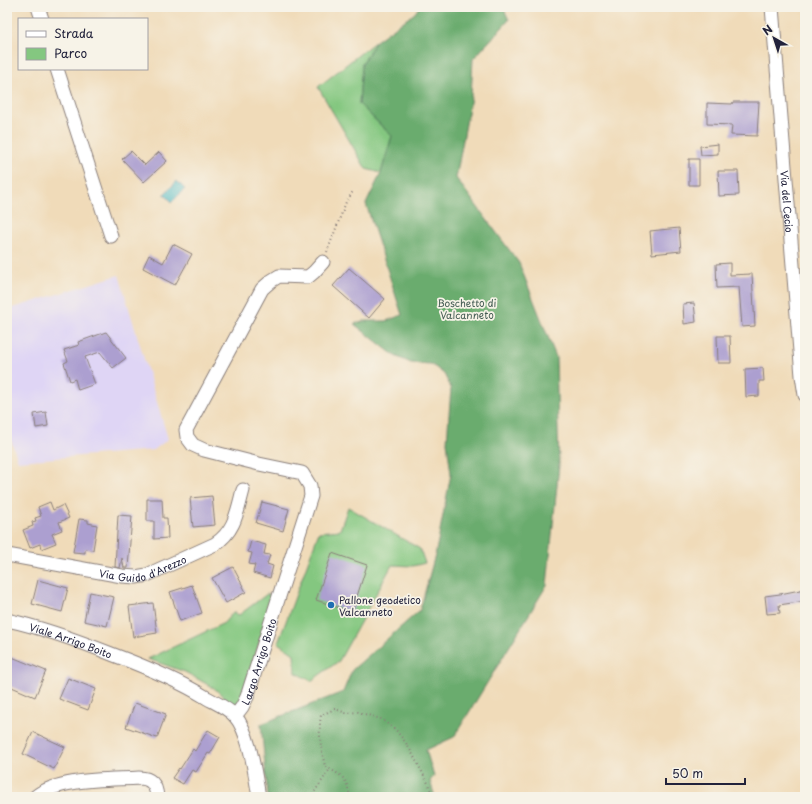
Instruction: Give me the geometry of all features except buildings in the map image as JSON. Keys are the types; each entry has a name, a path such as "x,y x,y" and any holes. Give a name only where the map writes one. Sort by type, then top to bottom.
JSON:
{"street":[{"path":"38,7 42,18"},
{"name":"Via del Cecio","path":"772,7 801,368 805,395"},
{"path":"57,70 111,236"},
{"name":"Largo Arrigo Boito","path":"134,662 188,686 224,707 235,716 247,697 311,496 308,480 302,473 204,450 193,445 187,437 186,430 262,289 271,281 280,276 308,277 323,262"},
{"name":"Via Guido d'Arezzo","path":"7,554 122,576 136,577 147,575 215,544 223,538 233,524 243,490"},
{"name":"Viale Arrigo Boito","path":"7,620 68,638 134,662"},
{"path":"235,716 241,725 249,749 259,797"},
{"path":"35,797 47,790 63,784 139,778 147,779 153,783 156,788 157,797"}],"path":[{"path":"323,262 346,202 354,190"},
{"path":"350,797 347,782 342,776 325,766 320,746 319,726 321,715 335,709 346,713 358,712 380,719 394,729 412,753 429,785 432,797"},
{"path":"309,797 313,794 330,769"}],"shaded area":[{"path":"119,275 168,439 154,450 18,461 7,428 7,310"}],"green space":[{"name":"Boschetto di Valcanneto","path":"419,7 503,7 509,20 473,59 471,97 456,178 519,263 556,357 559,465 547,585 454,737 426,750 434,776 430,781 435,797 268,797 261,724 343,692 352,670 420,610 436,551 451,474 447,442 451,388 444,374 431,364 411,363 395,356 354,324 364,321 386,321 402,315 366,204 381,173 392,136 359,104 362,64 376,41 415,13"},
{"path":"376,41 362,64 359,104 392,136 381,173 366,169 318,87"},
{"name":"Pallone geodetico Valcanneto","path":"348,507 420,549 425,563 413,566 392,565 339,661 311,681 295,672 294,654 278,643 319,532 340,530"},
{"path":"267,594 274,596 242,696 237,704 229,702 214,688 185,672 148,659 224,623 233,612 239,615"}],"water":[{"path":"177,181 185,189 172,202 164,194"}],"place":[{"name":"Pallone geodetico Valcanneto","path":"331,605"}]}
